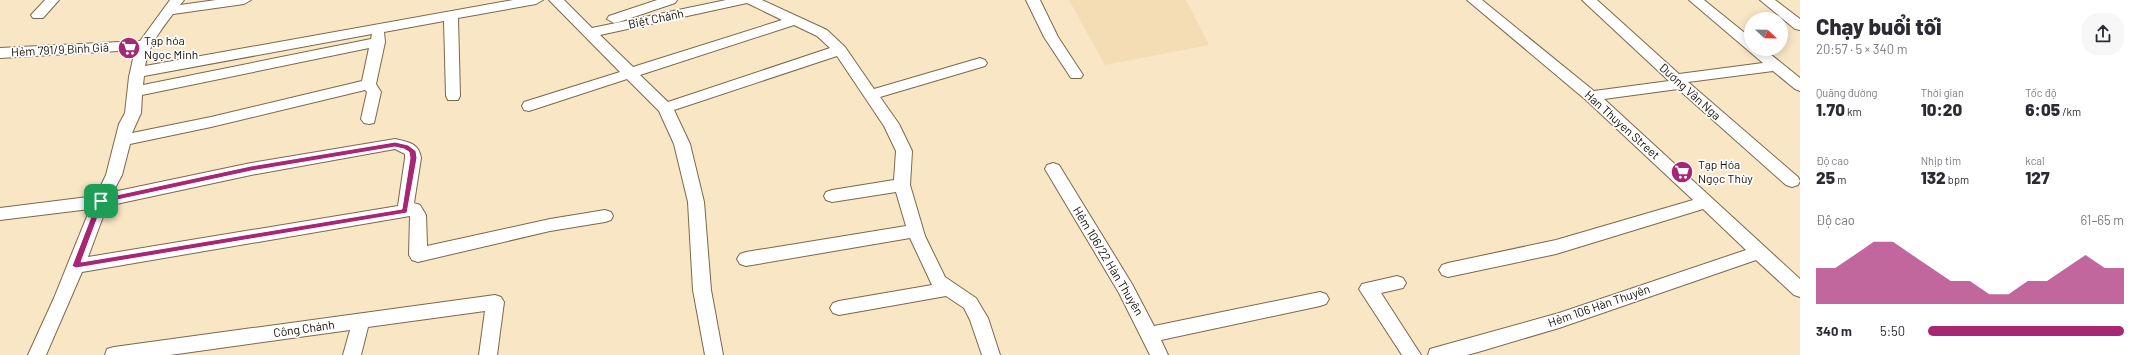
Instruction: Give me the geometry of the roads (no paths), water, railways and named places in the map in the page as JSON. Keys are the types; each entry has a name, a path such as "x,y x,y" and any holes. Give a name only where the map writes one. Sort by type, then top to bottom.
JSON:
{"street":[{"path":"38,15 52,0"},
{"path":"36,355 76,266 101,201 114,175 127,124 132,113 137,72 144,45 172,5 244,0"},
{"path":"134,92 379,36 451,16 536,0"},
{"path":"556,0 665,108 682,144 693,190 699,233 702,290 714,355"},
{"path":"588,31 670,0"},
{"name":"Biệt Chánh","path":"588,31 745,0"},
{"path":"751,0 822,33 840,50 891,124 903,145 905,158 902,184 915,231 939,282 947,289 963,297 970,303 978,318 991,355"},
{"path":"1033,0 1051,37 1076,75"},
{"name":"Han Thuyen Street","path":"1474,0 1591,96 1707,202 1800,290"},
{"name":"Dương Vân Nga","path":"1589,0 1734,132 1792,181"},
{"path":"1696,0 1744,39"},
{"path":"1767,0 1800,26"},
{"path":"451,16 453,96"},
{"path":"529,106 795,20"},
{"path":"137,72 379,36"},
{"path":"369,120 374,92 369,84 379,36"},
{"name":"Hẻm 791/9 Bình Giã","path":"0,53 144,45"},
{"path":"665,108 840,50"},
{"path":"1764,56 1800,86"},
{"path":"870,95 980,63"},
{"path":"1591,96 1776,66"},
{"path":"123,140 211,122 369,84"},
{"path":"0,214 101,201 251,169 395,144 406,147 412,151 413,158 405,211"},
{"name":"Hẻm 106/22 Hàn Thuyên","path":"1054,169 1126,289 1159,355"},
{"path":"832,196 902,184"},
{"path":"1448,270 1556,248 1707,202"},
{"path":"76,266 414,209 418,215 418,255 550,225 605,216"},
{"path":"746,260 915,231"},
{"name":"Hẻm 106 Hàn Thuyên","path":"1437,355 1484,343 1557,320 1759,252"},
{"path":"1397,283 1368,289 1412,355"},
{"path":"839,308 947,289"},
{"path":"1149,334 1320,299"},
{"name":"Công Chánh","path":"114,355 218,348 361,321 495,302 488,355"},
{"path":"352,355 361,321"}],"place":[{"name":"Tạp hóa Ngọc Minh","path":"129,48"},
{"name":"Tạp Hóa Ngọc Thùy","path":"1682,172"}]}
